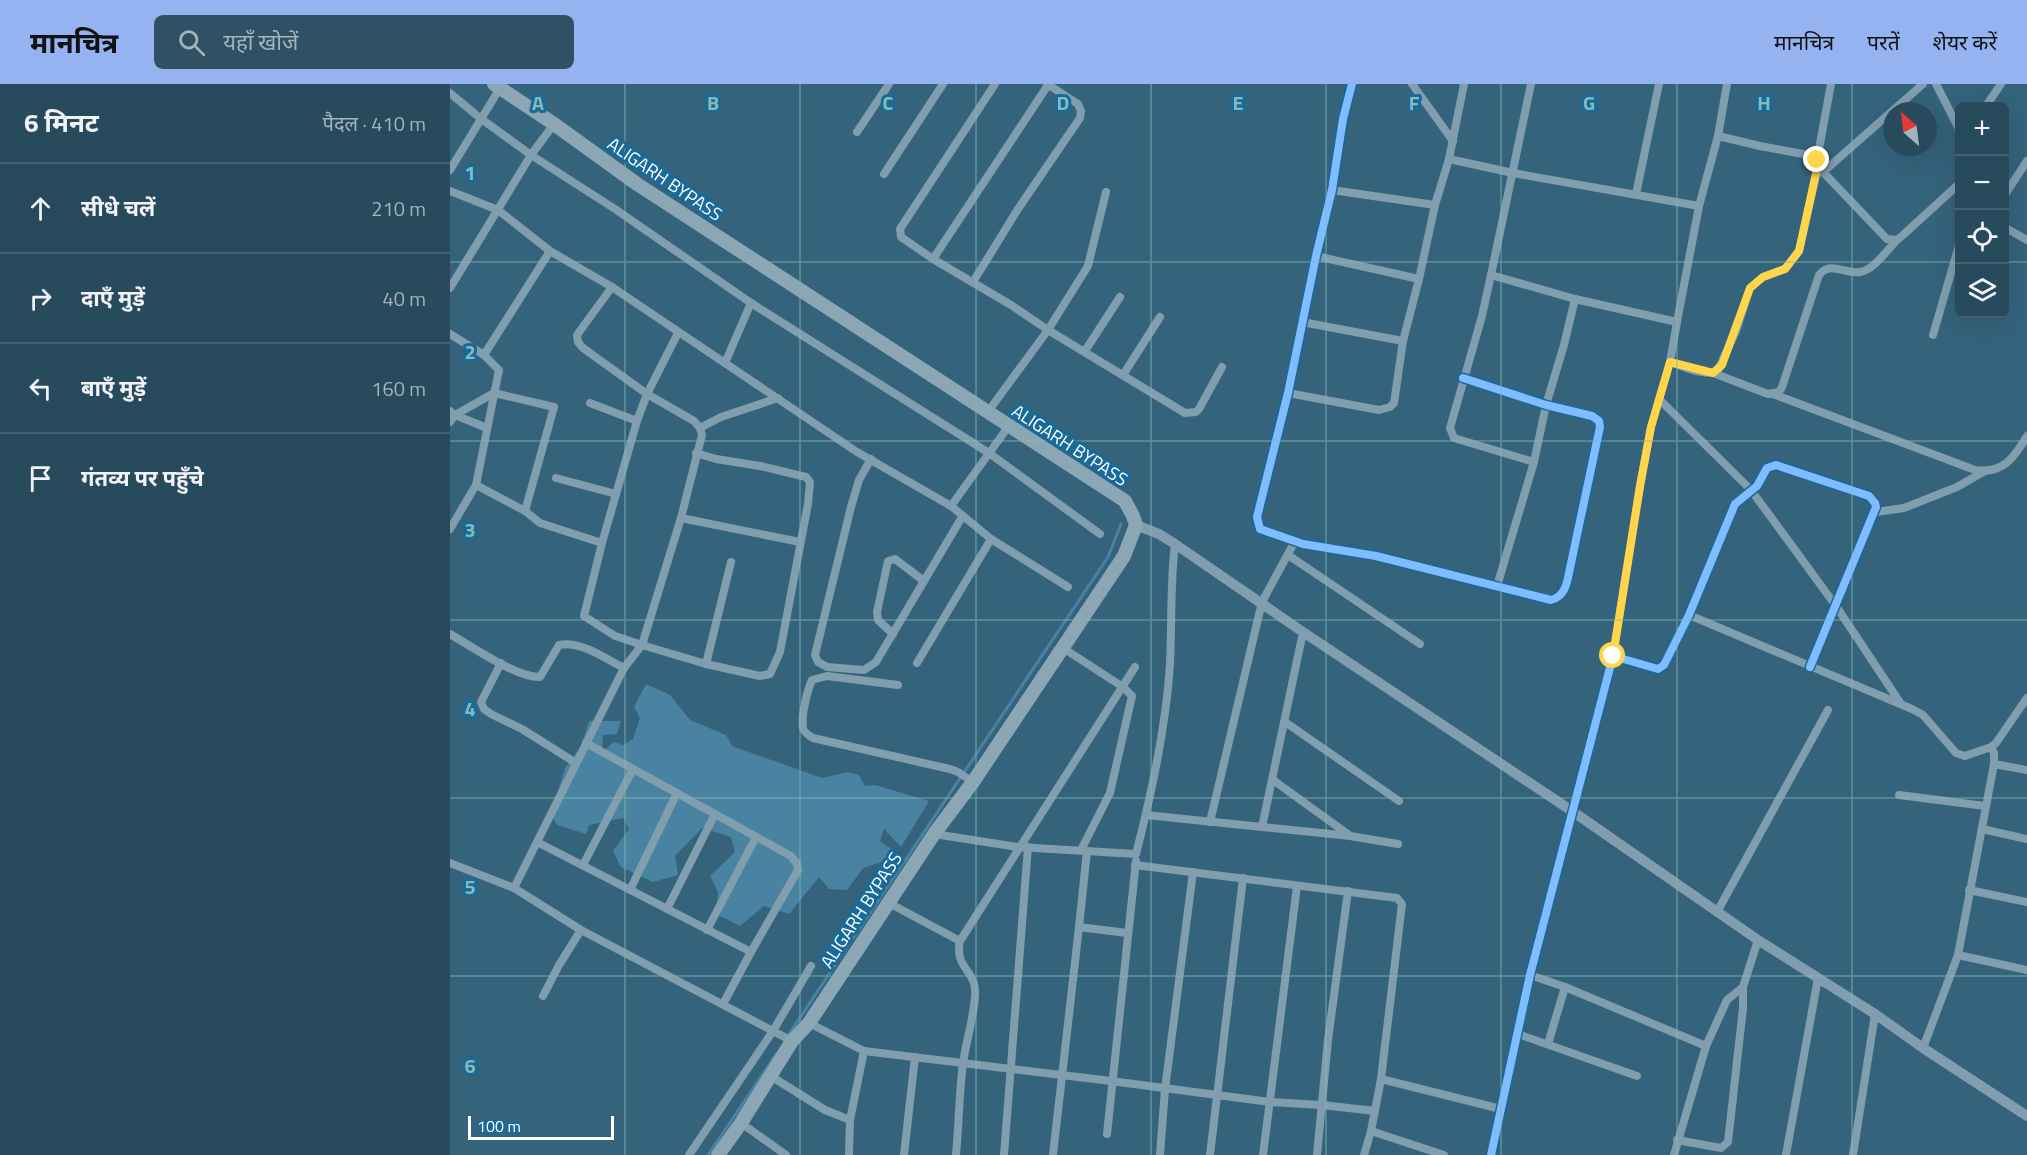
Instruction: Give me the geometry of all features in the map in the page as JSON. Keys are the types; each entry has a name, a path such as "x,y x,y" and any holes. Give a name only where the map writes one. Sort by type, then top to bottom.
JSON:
{"highway":[{"name":"ALIGARH BYPASS","path":"496,90 987,413 1005,431 1125,501 1136,525 1124,556 1063,648 887,902 809,1023 791,1040 741,1123 718,1155"}],"street":[{"path":"857,132 889,84"},
{"path":"884,174 943,84"},
{"path":"995,84 900,229 901,237 933,259 1185,413 1192,413 1199,409 1222,367"},
{"path":"933,259 1048,84 1078,104 1081,111 1080,118 1018,209 973,282"},
{"path":"1352,84 1332,190 1288,393 1257,522 1260,529 1295,541 1376,556 1551,600 1559,598 1564,591 1600,427 1599,421 1592,416 1546,405 1463,378"},
{"path":"1412,84 1453,141"},
{"path":"1288,393 1379,410 1390,407 1394,403 1403,341 1435,205 1449,159 1464,84"},
{"path":"1531,84 1482,316 1450,428 1452,436 1534,462"},
{"path":"1636,194 1659,84"},
{"path":"1491,1155 1530,975 1613,656 1651,427 1670,362 1699,206 1718,136 1727,84"},
{"path":"1713,373 1722,365 1750,288 1763,277 1785,269 1799,251 1820,173 1817,160 1831,84"},
{"path":"1820,173 1923,84"},
{"path":"1936,84 1955,123"},
{"path":"1989,102 2001,84"},
{"path":"450,170 496,90"},
{"path":"450,94 751,303 989,453 1100,534"},
{"path":"450,288 551,128"},
{"path":"1718,136 1760,147 1810,155 1817,160"},
{"path":"1449,159 1513,173 1699,206"},
{"path":"2009,188 2027,160"},
{"path":"1820,173 1887,239 1897,240"},
{"path":"1332,190 1435,205"},
{"path":"450,191 498,210 550,251 612,287 678,333 871,459 951,506 991,539 1068,587"},
{"path":"987,413 1048,330 1088,266 1106,192"},
{"path":"1773,394 1779,392 1782,387 1822,271 1831,267 1860,272 1870,267 1897,240 1955,192"},
{"path":"2009,230 2027,240"},
{"path":"484,355 550,251"},
{"path":"1316,256 1419,279"},
{"path":"1933,335 1955,257"},
{"path":"1491,276 1575,299 1677,322"},
{"path":"514,888 624,668 642,645 681,518 702,435 694,421 647,394 578,342 577,335 581,328 612,287"},
{"path":"1085,351 1120,297"},
{"path":"1497,586 1534,462 1546,405 1575,299"},
{"path":"726,363 751,303"},
{"path":"1123,375 1160,317"},
{"path":"1302,322 1403,341"},
{"path":"678,333 647,394 637,421 584,616 615,636 642,645 706,664 760,676 770,674 780,652 810,482 806,477 696,453"},
{"path":"450,334 484,355 499,370 476,485 450,529"},
{"path":"1670,362 1713,373 1773,394 1975,470 1995,470 2016,456 2027,436"},
{"path":"452,416 494,393 554,406 525,511"},
{"path":"700,428 721,417 778,398"},
{"path":"1659,399 1751,490 1836,606 1901,704"},
{"path":"590,403 637,421"},
{"path":"452,416 487,428"},
{"path":"951,506 1005,431"},
{"path":"871,459 859,480 851,507 815,655 818,662 827,667 864,670 876,662 962,517"},
{"path":"1613,656 1658,669 1664,665 1689,615 1735,504 1757,486 1765,470 1776,465 1869,496 1875,503 1876,512 1810,667"},
{"path":"1876,512 1904,508 1957,487 1985,471"},
{"path":"556,478 616,494"},
{"path":"476,485 525,511 540,523 602,543"},
{"path":"681,518 800,542"},
{"path":"1136,525 1159,534 1175,544 1572,811 1758,940 1875,1014 2027,1116"},
{"path":"917,663 991,539"},
{"path":"1210,822 1262,602 1295,541"},
{"path":"1107,1134 1136,854 1160,744 1170,664 1175,544"},
{"path":"1288,555 1420,644"},
{"path":"893,634 879,620 878,612 888,561 895,559 924,581"},
{"path":"706,664 731,562"},
{"path":"1689,615 1901,704 1923,716 1956,753 1965,756 1991,747 2000,738 2027,698"},
{"path":"1262,827 1303,632"},
{"path":"450,634 530,677 540,677 559,645 565,644 576,645 624,668"},
{"path":"1053,1155 1079,927 1084,850 1110,793 1132,696 1123,687 1063,648"},
{"path":"501,663 481,702 484,709 522,729 576,763"},
{"path":"956,1155 963,1063 975,995 975,980 957,953 960,941 1018,847 1135,668"},
{"path":"898,685 827,676 812,680 807,692 803,728 813,738 909,758 958,772 971,781"},
{"path":"1718,912 1828,710"},
{"path":"1285,722 1399,801"},
{"path":"586,743 791,856 797,864 798,870 723,1004"},
{"path":"1923,1048 1958,955 1994,764 1994,753 1991,747"},
{"path":"1994,764 2027,770"},
{"path":"583,866 633,769"},
{"path":"1272,780 1350,836"},
{"path":"630,890 677,793"},
{"path":"1899,795 1985,806"},
{"path":"667,909 716,814"},
{"path":"1146,815 1350,836 1398,844"},
{"path":"1982,829 2027,839"},
{"path":"934,834 1018,847 1136,854"},
{"path":"707,930 756,837"},
{"path":"537,842 751,952"},
{"path":"1004,1155 1028,847"},
{"path":"450,862 514,888 581,930 791,1040"},
{"path":"1136,865 1397,898 1402,904 1381,1079 1364,1155"},
{"path":"1160,1155 1165,1089 1193,872"},
{"path":"1210,1155 1243,878"},
{"path":"1263,1155 1297,885"},
{"path":"1969,890 2027,902"},
{"path":"1317,1155 1328,1040 1348,891"},
{"path":"887,902 960,941"},
{"path":"1079,927 1127,933"},
{"path":"543,996 581,930"},
{"path":"1677,1140 1721,1148 1728,1142 1743,1008 1743,987 1758,940"},
{"path":"1958,955 2027,970"},
{"path":"689,1155 776,1033 811,966"},
{"path":"1530,975 1565,987 1706,1046"},
{"path":"1786,1155 1818,978"},
{"path":"1548,1044 1565,987"},
{"path":"1674,1155 1706,1046 1727,1000 1743,987"},
{"path":"1853,1155 1875,1014"},
{"path":"809,1023 864,1051 1216,1096 1375,1112"},
{"path":"1518,1034 1637,1076"},
{"path":"849,1155 850,1120 864,1051"},
{"path":"904,1155 915,1057"},
{"path":"770,1075 825,1110 850,1120"},
{"path":"1381,1079 1501,1108"},
{"path":"741,1123 786,1155"},
{"path":"1371,1131 1444,1155"}],"water":[{"path":"646,684 670,695 690,720 726,735 732,746 822,778 847,772 859,775 865,786 875,785 929,801 901,847 884,829 880,841 891,849 893,858 863,868 847,890 829,889 819,877 789,914 764,906 740,926 716,914 718,892 710,876 735,852 731,837 702,828 675,856 678,875 653,882 621,867 613,851 629,829 623,818 589,825 586,834 557,825 551,814 565,768 581,746 589,721 621,721 617,734 603,735 602,752 614,742 623,745 633,739 640,718 634,707"}],"waterway":[{"path":"787,1037 1108,557 1121,524"},
{"path":"708,1155 777,1053"}],"cycle path":[{"path":"1352,84 1343,119 1332,190 1288,393 1257,517 1260,529 1303,544 1376,556 1551,600 1556,598 1563,592 1568,578 1600,427 1599,421 1592,416 1546,405 1463,378"},
{"path":"1491,1155 1530,975 1613,656 1658,669 1664,665 1689,615 1735,504 1757,486 1767,468 1776,465 1869,496 1876,507 1810,667"}],"route":[{"path":"1613,656 1651,427 1670,362 1713,373 1722,365 1750,288 1763,277 1785,269 1799,251 1818,167 1817,160"}]}
